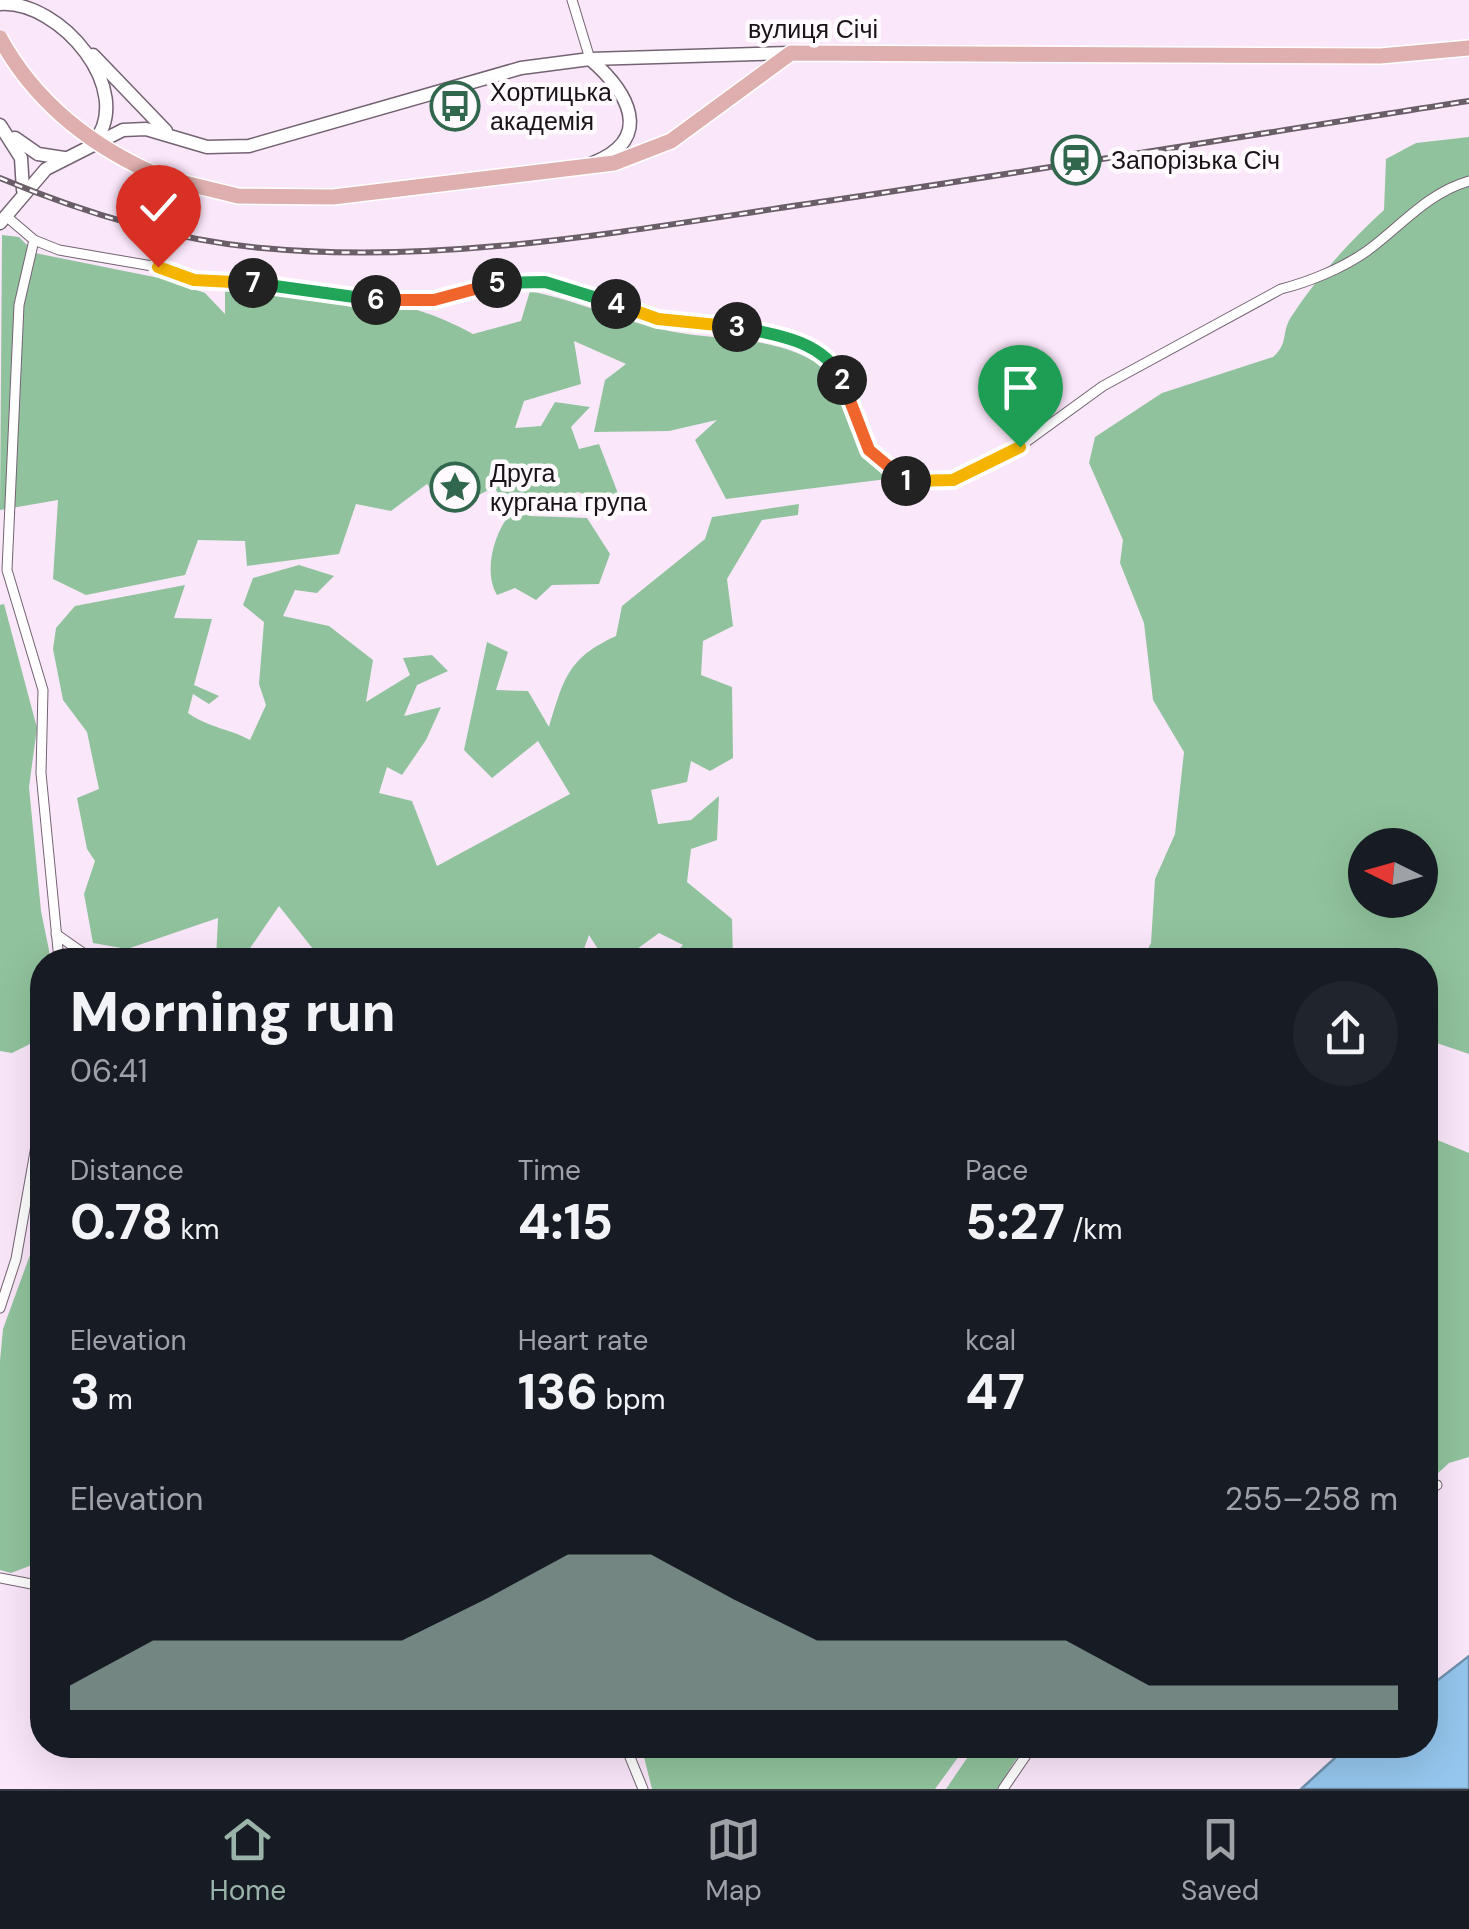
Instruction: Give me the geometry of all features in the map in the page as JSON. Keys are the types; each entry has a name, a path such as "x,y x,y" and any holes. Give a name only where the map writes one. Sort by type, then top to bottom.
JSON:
{"main road":[{"path":"0,4 17,2 47,12 78,38 121,88 171,135"},
{"path":"0,38 29,80 77,129 122,158 164,178 220,192 282,198 576,170 645,154 671,141 791,52"},
{"path":"78,38 103,92 106,112 100,135 88,148"},
{"name":"вулиця Січі","path":"23,190 67,158 134,128 207,146 249,146 489,76 590,58 791,52 1380,56 1469,48"},
{"path":"576,170 614,151 627,134 632,112 624,93 590,58"},
{"path":"2,127 38,154 67,158"},
{"path":"2,127 21,158 23,190 3,220"}],"street":[{"path":"572,0 590,58"},
{"path":"3,220 34,240 60,250 158,267 194,280 248,282 379,301 434,300 503,282 545,282 658,319 785,337 831,361 869,450 888,470 904,480 941,484 1012,452 1032,434 1153,357 1214,329 1281,289 1366,252 1400,220 1455,185 1469,182"},
{"path":"34,240 19,305 7,570 43,690 42,773 58,948"},
{"path":"56,934 75,948"},
{"path":"0,1308 16,1259 30,1180"},
{"path":"0,1578 30,1584"},
{"path":"630,1758 643,1789"},
{"path":"1004,1789 1025,1758"}],"green space":[{"path":"1469,137 1469,1054 1438,1043 1438,948 1148,948 1155,879 1175,834 1184,752 1153,700 1144,623 1120,563 1123,540 1089,463 1095,437 1162,393 1273,357 1281,347 1291,317 1312,288 1384,210 1386,159 1416,143"},
{"path":"2,235 19,237 35,253 169,280 205,293 225,314 225,282 384,301 444,320 473,334 521,321 530,291 669,331 774,345 812,360 836,380 862,447 887,479 726,499 695,440 717,420 669,431 594,432 605,380 626,364 574,341 581,384 524,401 515,428 541,426 555,402 590,407 571,427 579,449 599,444 624,509 578,492 527,507 530,516 587,518 610,554 599,584 552,585 536,600 515,588 497,595 491,575 492,553 511,513 494,487 449,511 427,484 391,511 356,504 339,554 247,566 245,541 198,540 185,575 86,595 53,579 58,500 0,510"},
{"path":"799,504 798,515 762,520 727,579 733,626 703,641 701,675 732,687 733,758 710,771 691,761 687,782 651,790 658,824 691,820 719,796 717,840 691,849 687,882 732,919 733,948 680,948 683,945 659,933 638,948 597,948 589,935 584,948 312,948 279,906 250,948 217,948 218,918 130,948 93,943 84,894 95,861 87,849 77,798 99,789 87,732 63,700 53,649 56,628 75,606 185,585 174,618 212,619 194,685 219,696 209,704 193,694 188,713 250,740 266,705 259,684 264,622 243,605 253,578 299,565 334,576 317,593 295,590 283,616 329,626 373,660 366,702 410,675 403,658 432,655 448,671 417,685 404,716 441,707 426,740 402,775 387,767 379,793 412,801 437,866 570,794 538,741 492,778 464,750 487,642 508,652 496,690 528,691 549,727 570,671 587,653 616,636 622,606 705,539 712,517"},
{"path":"4,604 37,728 29,787 41,911 49,948 30,948 30,1044 12,1053 0,1051 0,605"},
{"path":"1438,1140 1469,1153 1469,1457 1449,1463 1438,1473"},
{"path":"30,1255 30,1566 11,1573 0,1570 3,1329"},
{"path":"644,1758 958,1758 935,1789 652,1789"},
{"path":"967,1758 1017,1758 997,1789 946,1789"}],"water":[{"path":"1469,1656 1469,1789 1301,1789 1335,1758 1438,1758 1438,1680"}],"railway":[{"path":"0,178 64,203 194,239 262,248 405,252 620,232 1469,101"}],"place":[{"name":"Хортицька академія","path":"455,106"},
{"name":"Запорізька Січ","path":"1076,160"},
{"name":"Друга кургана група","path":"455,487"}],"route":[{"path":"158,267 194,280 248,282 379,301 434,300 493,284 545,282 658,319 739,327 808,346 831,361 840,374 869,450 904,480 941,484 1020,447"}]}
